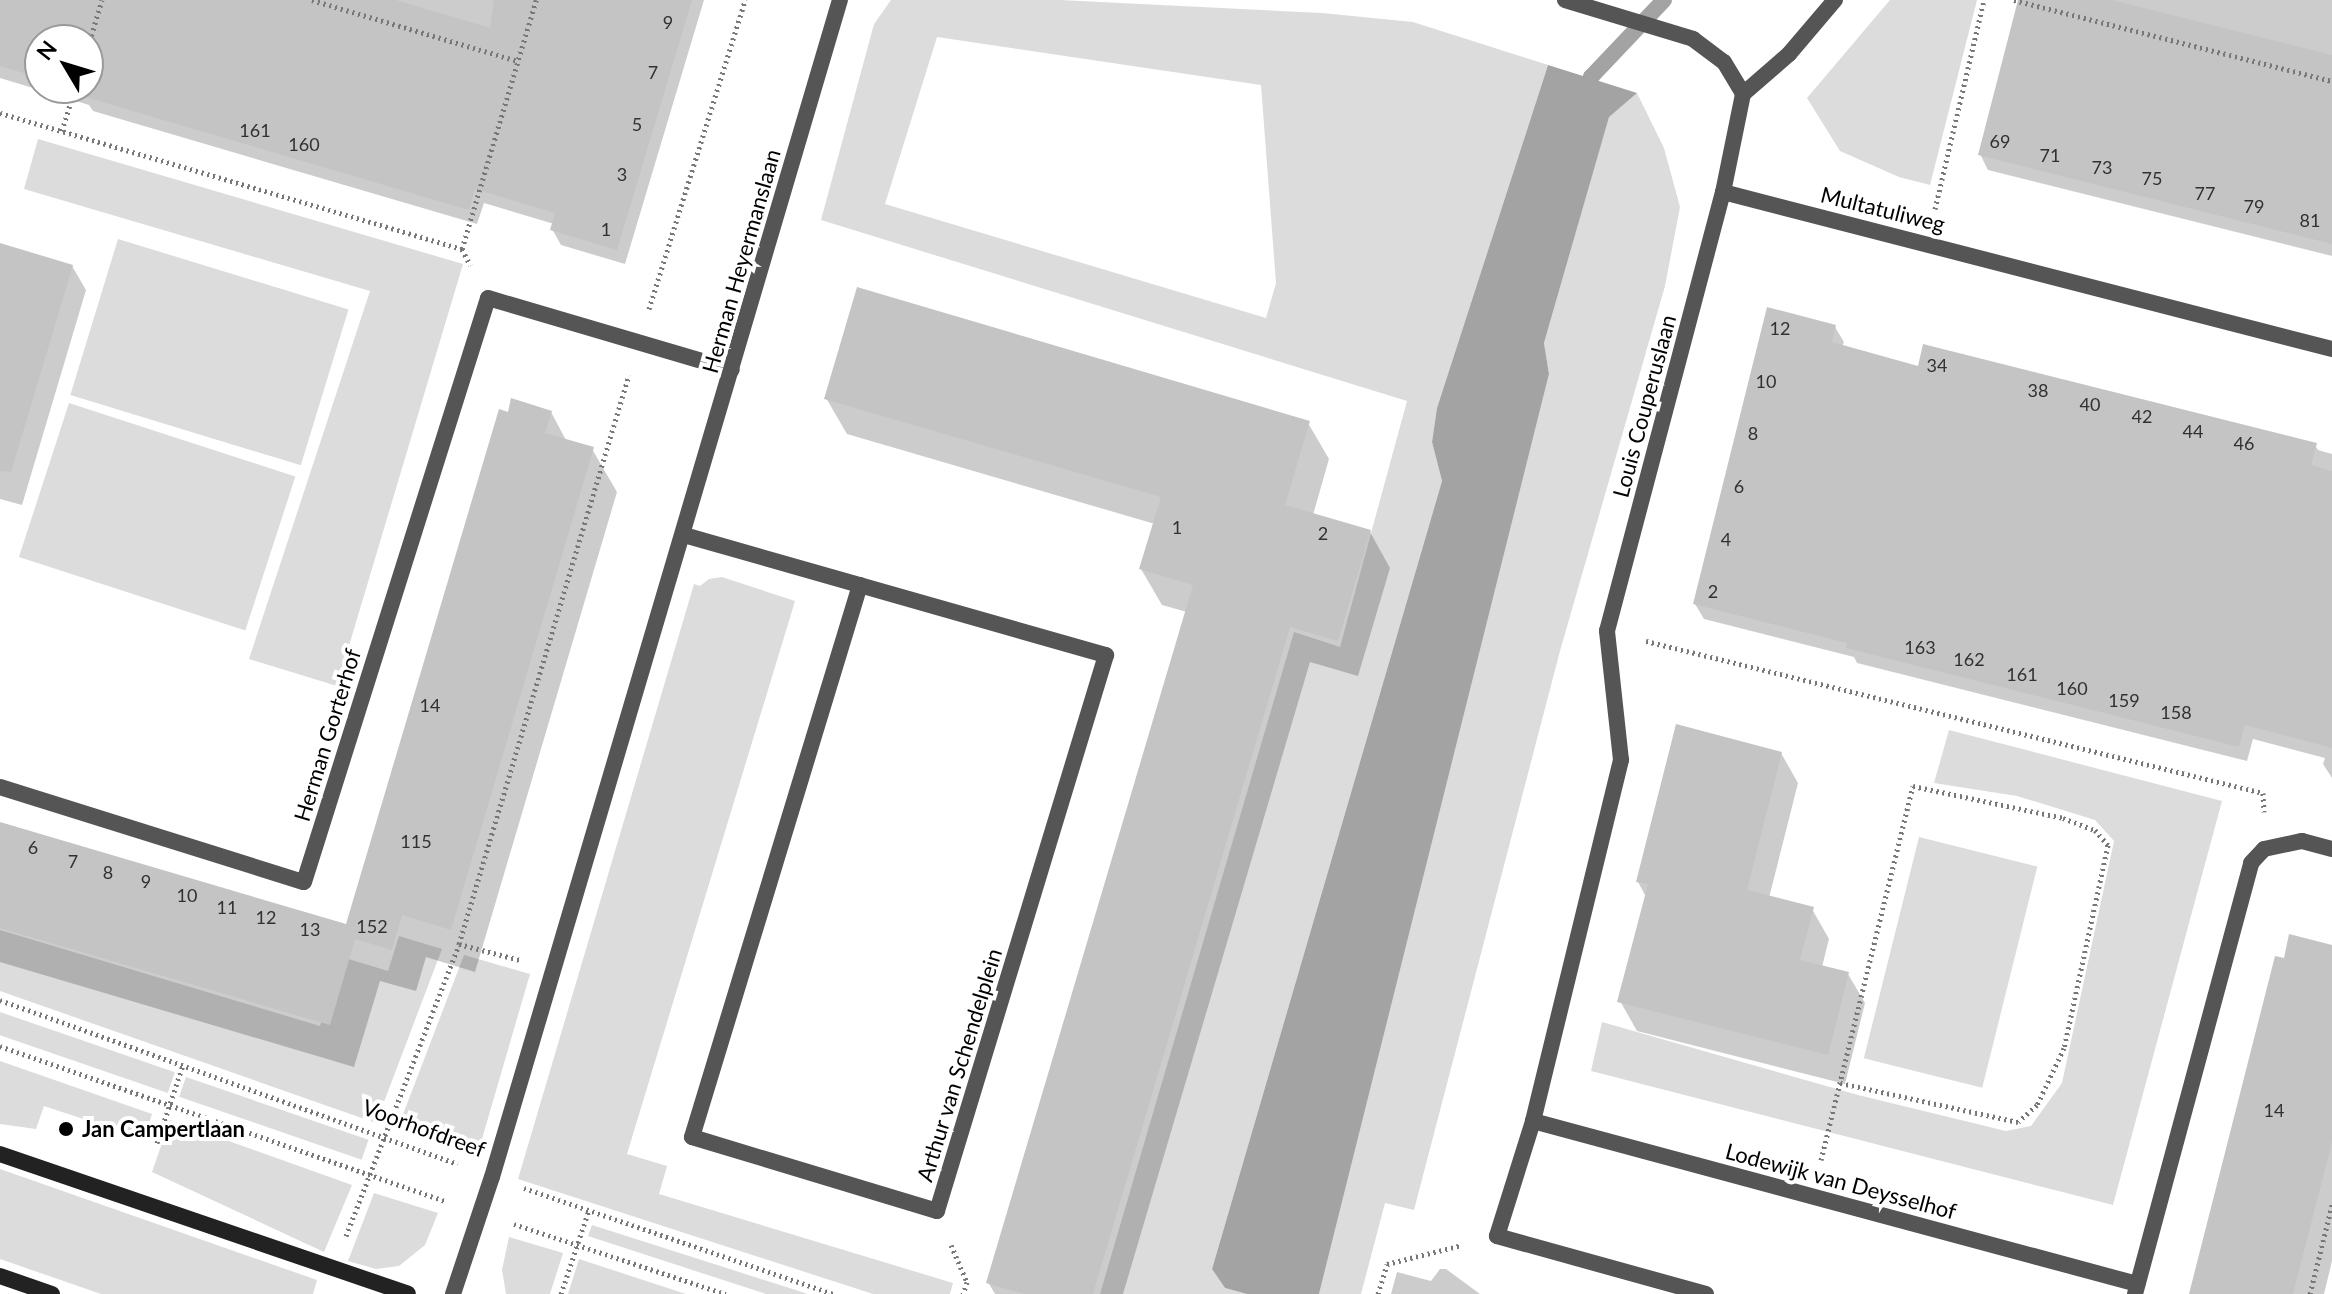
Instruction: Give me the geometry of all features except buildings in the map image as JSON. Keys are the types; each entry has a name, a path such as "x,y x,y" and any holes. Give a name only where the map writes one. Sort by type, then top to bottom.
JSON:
{"street":[{"name":"Herman Heyermanslaan","path":"684,535 840,0"},
{"path":"1565,0 1693,39 1724,62 1743,94"},
{"path":"1723,192 1743,94 1789,54 1835,0"},
{"name":"Multatuliweg","path":"1723,192 2332,349"},
{"name":"Louis Couperuslaan","path":"1607,631 1723,192"},
{"path":"488,298 732,370"},
{"name":"Herman Gorterhof","path":"0,787 304,882 488,298"},
{"path":"453,1294 492,1177 684,535"},
{"name":"Arthur van Schendelplein","path":"684,535 860,585 1106,655 937,1211 692,1137 860,585"},
{"path":"1607,631 1621,760 1533,1121 1497,1236 1706,1294"},
{"path":"2264,849 2302,841 2332,849"},
{"name":"Lodewijk van Deysselhof","path":"1533,1121 1812,1196 2136,1289 2245,883 2251,863 2264,849"},
{"path":"0,1154 408,1294"},
{"path":"0,1276 52,1294"}],"path":[{"path":"95,24 102,0"},
{"path":"312,0 518,61"},
{"path":"488,298 462,249 536,0"},
{"path":"333,1270 459,944 745,0"},
{"path":"1927,243 1984,0"},
{"path":"2014,0 2332,81"},
{"path":"62,131 70,104"},
{"path":"0,113 462,249"},
{"path":"1607,631 2263,793 2264,849"},
{"path":"1812,1196 1913,786 2063,818 2095,830 2108,845 2064,1048 2037,1105 2018,1122 1840,1083"},
{"path":"459,944 554,970"},
{"name":"Voorhofdreef","path":"0,1000 492,1177 834,1294"},
{"path":"0,1046 369,1176 726,1294"},
{"path":"157,1143 183,1065"},
{"path":"2310,1294 2332,1205"},
{"path":"561,1294 589,1210"},
{"path":"937,1211 967,1282 963,1294"},
{"path":"1378,1294 1387,1264 1497,1236"}],"shaded area":[{"path":"891,0 1060,0 1322,13 1413,22 1548,65 1437,408 1432,442 1442,481 1212,1269 1225,1288 1247,1294 1100,1294 1294,632 1340,647 1407,401 821,220 874,24","holes":["937,37 1261,85 1276,283 1266,318 885,204"]},
{"path":"1890,0 1977,0 1930,185 1899,177 1840,151 1807,98"},
{"path":"1548,65 1637,93 1609,117 1544,343 1549,374 1319,1294 1247,1294 1225,1288 1212,1269 1442,481 1432,442 1437,408"},
{"path":"1637,93 1664,148 1680,207 1665,286 1560,651 1414,1210 1385,1203 1361,1294 1319,1294 1549,374 1544,343 1609,116"},
{"path":"38,139 463,264 337,686 249,659 370,291 24,189"},
{"path":"118,239 348,309 301,465 70,395"},
{"path":"69,403 295,477 245,631 19,557"},
{"path":"722,577 795,601 627,1154 667,1166 659,1194 953,1283 950,1294 873,1294 518,1179 694,584 700,586 709,579"},
{"path":"1949,730 2222,801 2113,1205 1591,1071 1602,1022 1858,1095 2006,1131 2031,1126 2062,1083 2114,841 2095,820 2017,796 1934,783"},
{"path":"1919,837 2037,867 1982,1088 1864,1058"},
{"path":"0,930 320,1026 342,957 388,971 399,936 442,949 376,1123 0,991"},
{"path":"464,955 530,974 477,1156 397,1130"},
{"path":"0,1012 175,1072 168,1093 0,1035"},
{"path":"0,1061 152,1114 144,1139 44,1106 36,1129 0,1124"},
{"path":"186,1077 368,1140 362,1160 179,1097"},
{"path":"170,1120 352,1185 324,1252 152,1172"},
{"path":"0,1169 317,1280 313,1294 101,1294 0,1259"},
{"path":"374,1193 438,1213 425,1245 399,1266 376,1269 348,1261"},
{"path":"592,1225 808,1294 766,1294 588,1236"},
{"path":"509,1237 563,1253 550,1294 506,1294 502,1270"},
{"path":"579,1259 686,1294 568,1294"}],"waterway":[{"path":"1585,98 1591,77 1664,0"}],"place":[{"name":"Jan Campertlaan","path":"66,1129"}]}
